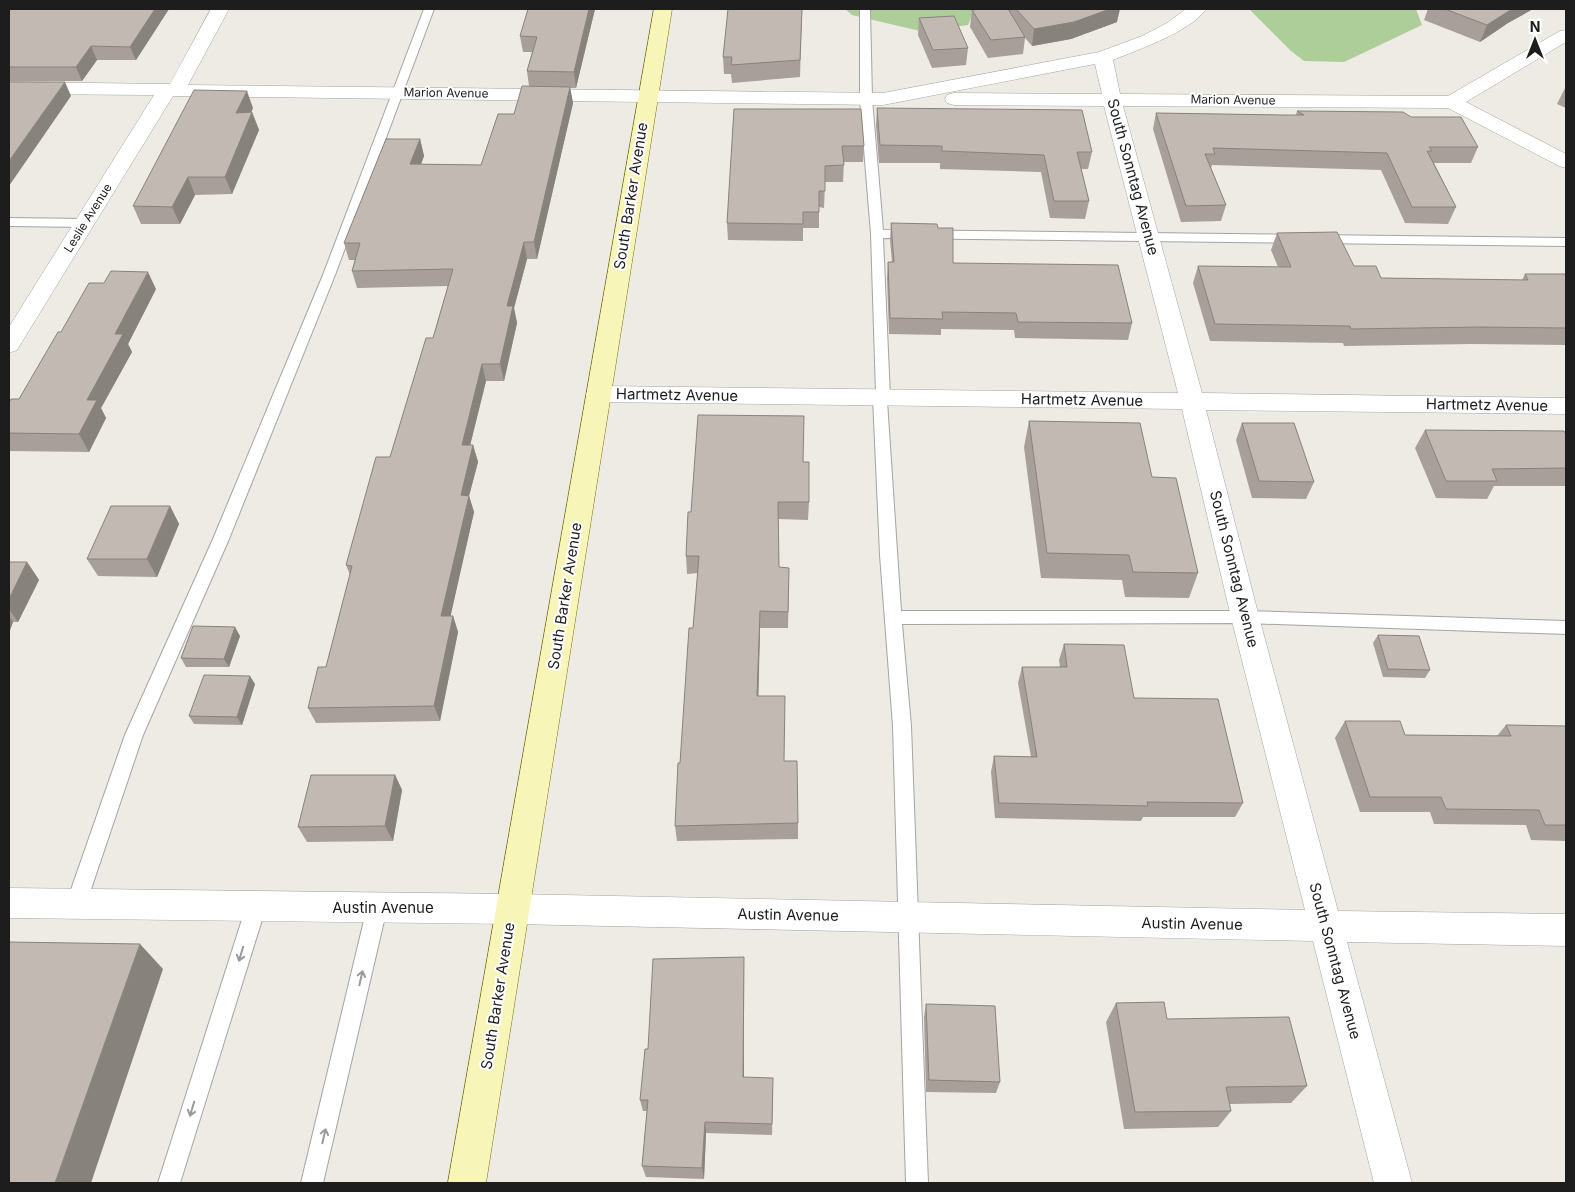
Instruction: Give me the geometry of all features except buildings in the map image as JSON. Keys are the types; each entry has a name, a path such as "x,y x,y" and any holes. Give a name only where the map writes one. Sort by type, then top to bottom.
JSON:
{"main road":[{"name":"South Barker Avenue","path":"467,1183 663,9"}],"street":[{"name":"Leslie Avenue","path":"9,345 85,223 172,90 220,9"},
{"path":"1103,57 1148,40 1173,27 1197,9"},
{"path":"1452,102 1566,36"},
{"name":"Marion Avenue","path":"874,98 1103,57"},
{"name":"South Sonntag Avenue","path":"1103,57 1112,99 1192,401 1245,617 1393,1183"},
{"name":"Marion Avenue","path":"9,88 648,96 1452,102"},
{"path":"1452,102 1488,119 1566,162"},
{"name":"Hartmetz Avenue","path":"598,394 1566,406"},
{"name":"Austin Avenue","path":"9,903 513,909 1566,930"}],"lane":[{"path":"76,904 134,735 221,539 318,303 429,9"},
{"path":"864,9 874,98 876,234 882,397 893,618 902,726 918,1183"},
{"path":"9,222 85,223"},
{"path":"876,234 1566,242"},
{"path":"893,618 1245,617 1566,627"},
{"path":"169,1183 256,907"},
{"path":"312,1183 377,908"}],"green space":[{"path":"845,9 975,9 968,25 920,31 852,15"},
{"path":"1249,9 1416,9 1422,25 1344,62 1304,61 1291,51"}]}
